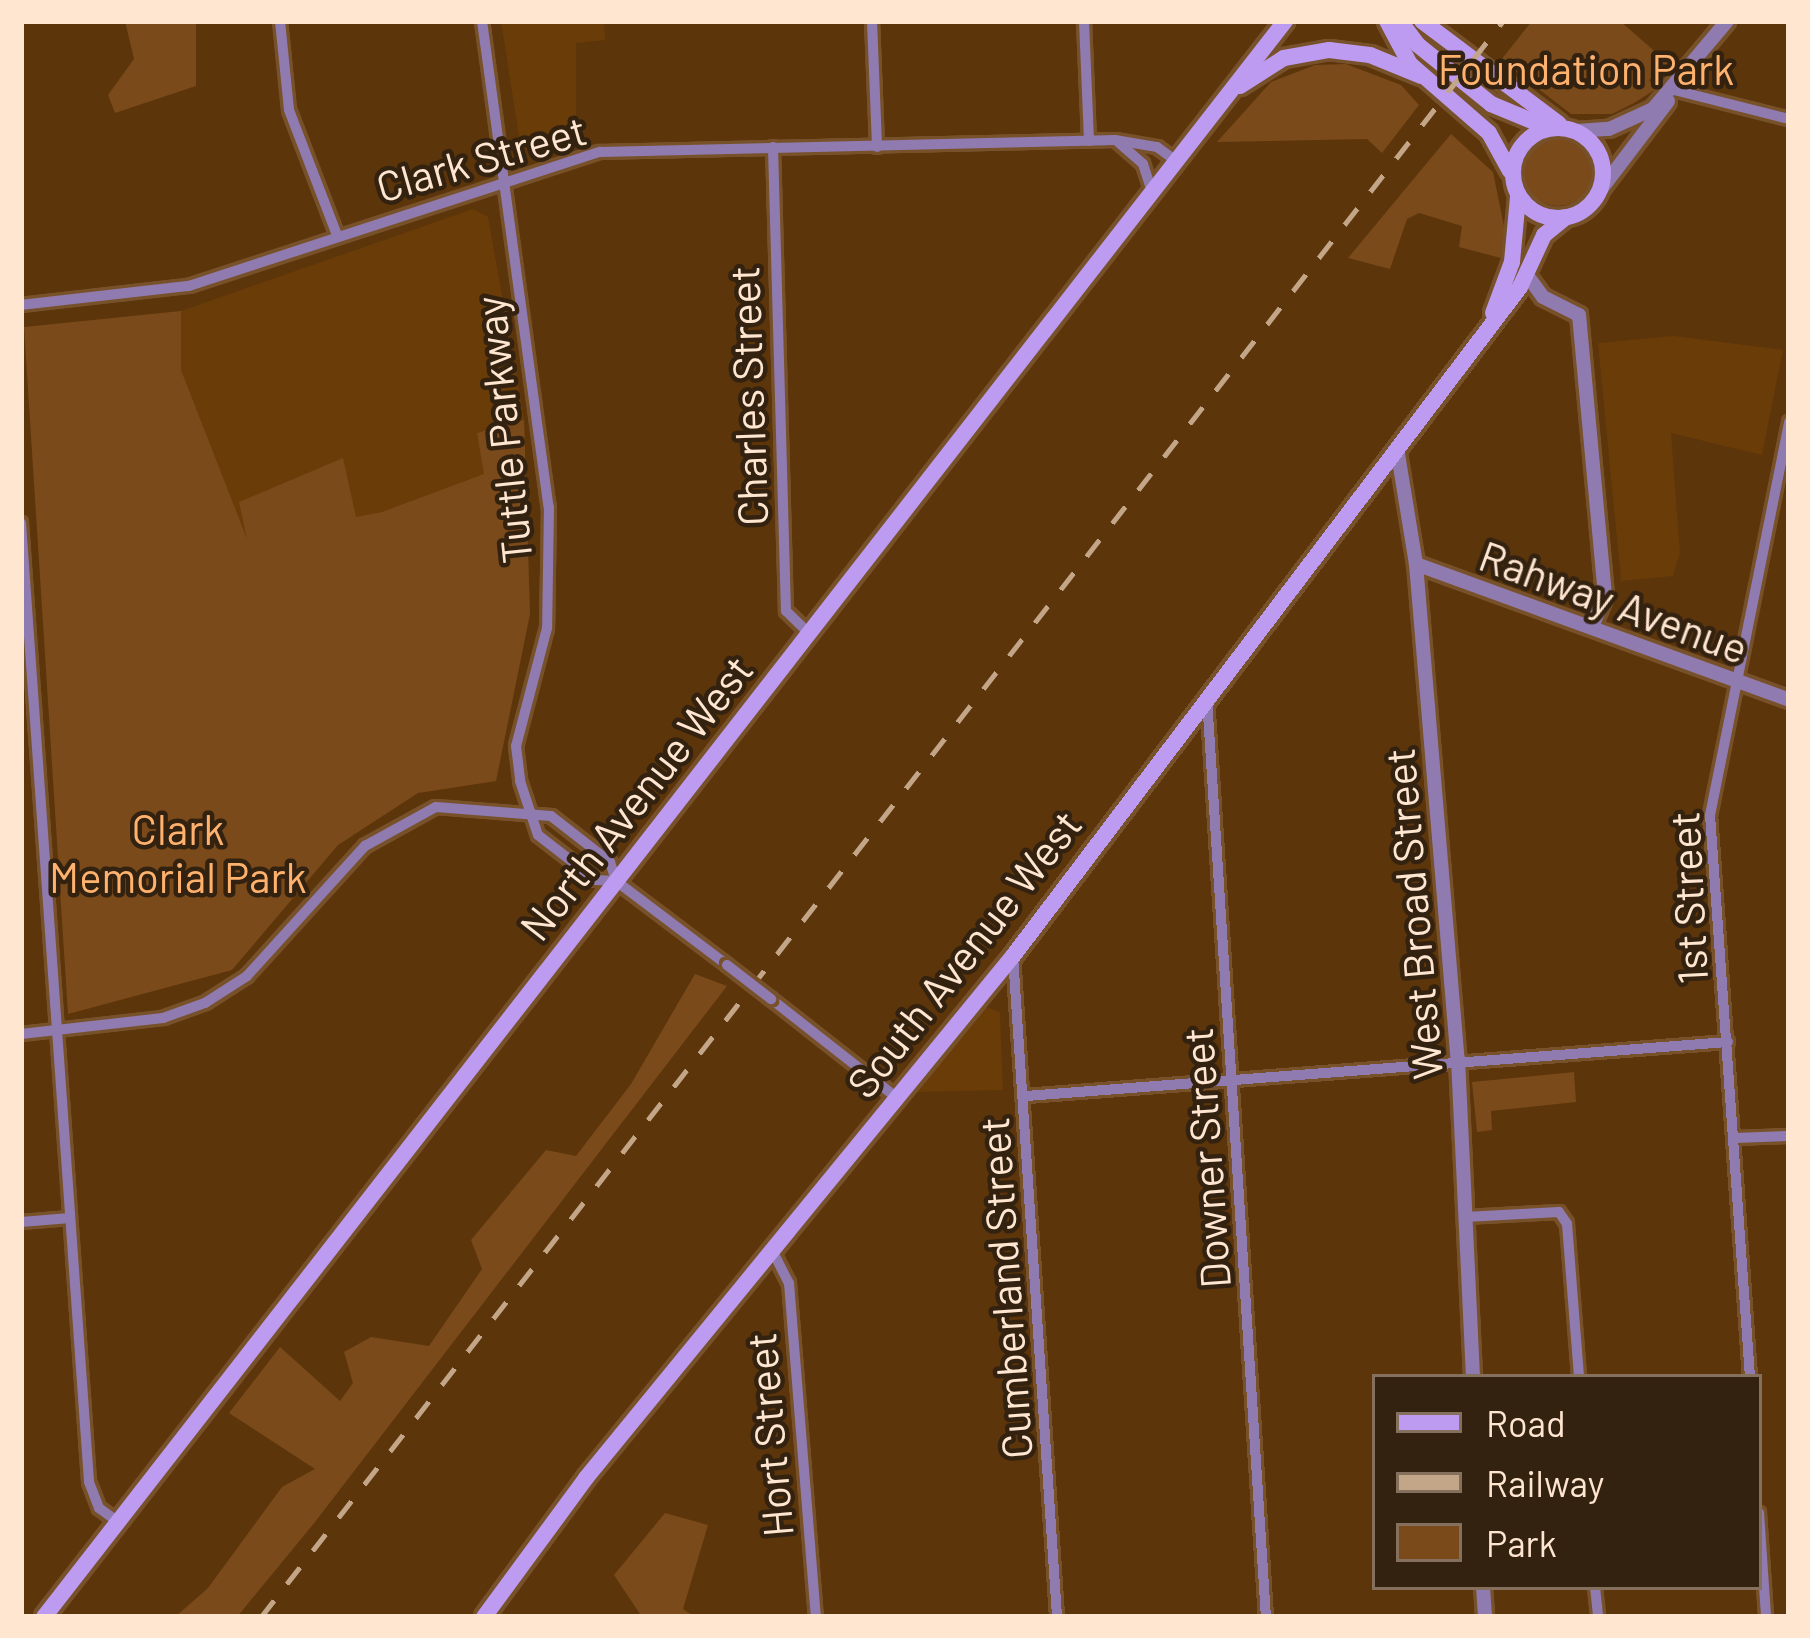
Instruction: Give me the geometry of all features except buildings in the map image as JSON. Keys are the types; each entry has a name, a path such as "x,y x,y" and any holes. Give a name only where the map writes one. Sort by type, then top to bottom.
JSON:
{"main road":[{"name":"North Avenue West","path":"44,1617 1285,21"},
{"path":"1387,21 1421,76 1494,139 1518,197 1540,214 1566,218 1599,192 1601,160 1422,21"},
{"path":"1400,21 1434,60 1501,111 1564,129"},
{"path":"1229,92 1311,51 1370,55 1421,76"},
{"path":"1512,178 1520,147 1564,129"},
{"name":"South Avenue West","path":"1488,326 1512,262 1518,197"},
{"name":"South Avenue West","path":"484,1617 1013,956 1528,275 1544,236 1566,218"}],"street":[{"path":"280,21 289,110 337,235"},
{"name":"Tuttle Parkway","path":"482,21 549,507 547,628 516,746 538,835 596,880 616,881 896,1097"},
{"path":"872,21 877,147"},
{"path":"1084,21 1089,141"},
{"path":"1599,192 1727,21"},
{"path":"1564,129 1630,122 1674,90"},
{"path":"1674,90 1789,119"},
{"path":"1115,140 1143,164 1152,191"},
{"name":"Clark Street","path":"21,305 190,286 600,152 1115,140 1157,147 1176,161"},
{"name":"Charles Street","path":"773,147 786,611 808,632"},
{"path":"1528,275 1543,297 1579,316 1606,596 1592,627"},
{"name":"1st Street","path":"1750,1374 1710,815 1789,422"},
{"name":"West Broad Street","path":"1397,448 1416,564 1458,1059 1473,1374"},
{"path":"21,524 53,1032 91,1496 118,1522"},
{"name":"Rahway Avenue","path":"1416,564 1789,700"},
{"name":"Downer Street","path":"1207,694 1266,1617"},
{"name":"Tuttle Parkway","path":"21,1034 163,1018 205,1004 247,976 364,846 403,819 462,803 551,816 610,862 616,881"},
{"name":"Cumberland Street","path":"1013,956 1058,1617"},
{"path":"1026,1096 1458,1059 1728,1042"},
{"path":"1734,1138 1789,1136"},
{"path":"1465,1216 1559,1212 1579,1374"},
{"path":"21,1222 70,1218"},
{"name":"Hort Street","path":"773,1252 788,1283 816,1617"},
{"path":"1762,1558 1766,1617"}],"shaded area":[{"path":"501,21 604,21 605,40 576,43 576,141 521,150"},
{"path":"473,209 488,217 524,419 530,614 496,781 418,793 338,845 181,370 181,311"},
{"path":"1674,336 1783,350 1762,455 1671,433 1680,553 1673,576 1621,581 1598,343"},
{"path":"979,1005 1000,1012 1003,1090 915,1092"}],"green space":[{"path":"125,21 196,21 196,86 115,113 108,95 134,59"},
{"name":"Foundation Park","path":"1532,21 1620,21 1668,63 1649,80 1656,89 1634,103 1612,114 1571,114 1501,60"},
{"path":"1346,64 1401,85 1419,105 1382,153 1367,139 1217,142 1271,82 1315,65"},
{"path":"1451,134 1493,172 1505,231 1501,258 1459,247 1462,226 1419,213 1407,219 1390,269 1348,258"},
{"path":"1558,136 1583,146 1593,171 1583,196 1558,206 1533,196 1523,171 1533,146"},
{"name":"Clark Memorial Park","path":"181,311 181,370 247,539 239,502 343,458 356,517 382,512 484,474 477,433 524,420 530,614 496,781 418,793 338,845 232,970 68,1014 24,327"},
{"path":"695,974 727,986 315,1522 237,1617 175,1617 208,1588 282,1487 315,1469 229,1413 280,1347 340,1401 353,1383 344,1352 371,1337 429,1346 482,1269 471,1240 546,1150 576,1156 631,1084"},
{"path":"1574,1072 1576,1102 1491,1111 1492,1130 1477,1132 1472,1082"},
{"path":"665,1513 708,1525 683,1609 695,1617 642,1617 614,1575"}],"railway":[{"path":"261,1617 1503,21"}]}
